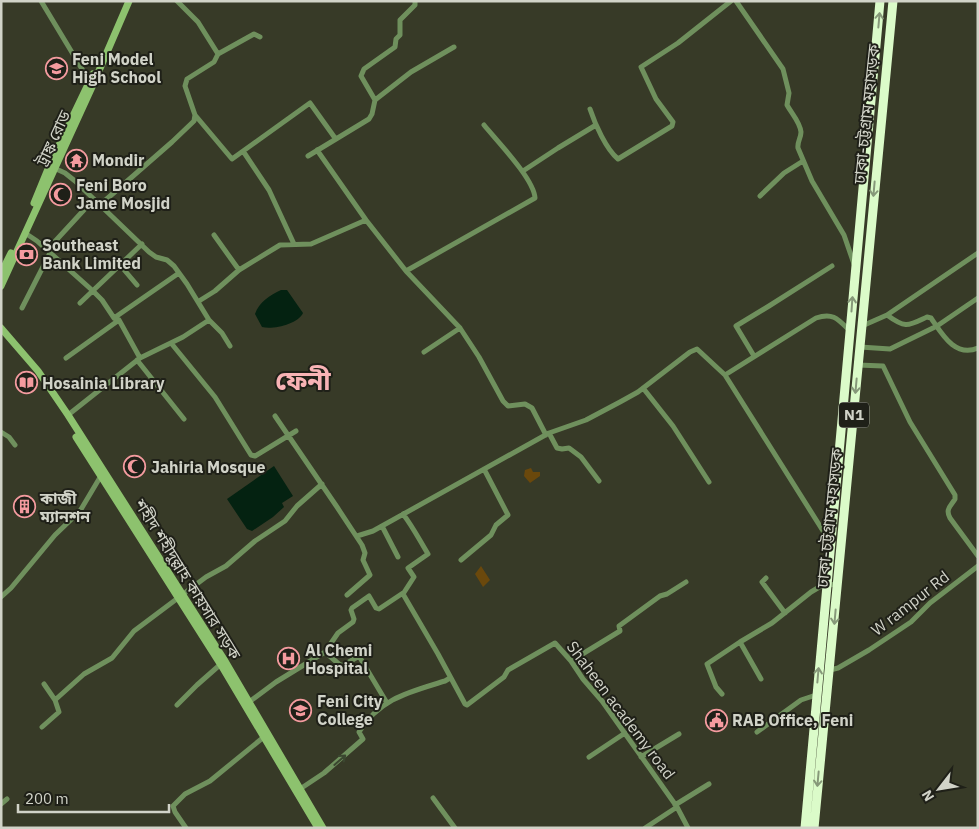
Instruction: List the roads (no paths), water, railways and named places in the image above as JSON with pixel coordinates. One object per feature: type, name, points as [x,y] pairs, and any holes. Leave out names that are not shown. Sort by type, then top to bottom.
[{"type":"highway","name":"ঢাকা-চট্টগ্রাম মহাসড়ক","points":[[805,828],[880,1]]},
{"type":"highway","name":"ঢাকা-চট্টগ্রাম মহাসড়ক","points":[[814,828],[893,1]]},
{"type":"main road","name":"ট্রাঙ্ক রোড","points":[[1,273],[50,164],[91,84],[125,1]]},
{"type":"main road","name":"ট্রাঙ্ক রোড","points":[[1,286],[129,1]]},
{"type":"main road","name":"শহীদ শহীদুল্লাহ কায়সার সড়ক","points":[[1,328],[38,371],[68,415],[102,474]]},
{"type":"main road","name":"শহীদ শহীদুল্লাহ কায়সার সড়ক","points":[[1,334],[35,374],[65,417],[248,702],[265,736],[324,828]]},
{"type":"main road","name":"শহীদ শহীদুল্লাহ কায়সার সড়ক","points":[[223,663],[318,828]]},
{"type":"street","points":[[40,1],[91,84]]},
{"type":"street","points":[[177,1],[198,22],[218,54]]},
{"type":"street","points":[[375,100],[361,76],[364,69],[395,47],[396,39],[400,35],[400,20],[413,8],[415,1]]},
{"type":"street","points":[[590,109],[596,126],[618,158],[672,126],[673,122],[656,99],[641,68],[678,43],[732,1]]},
{"type":"street","points":[[736,1],[783,69],[789,94],[787,105],[798,121],[801,130],[797,145],[812,181],[844,235],[855,267]]},
{"type":"street","points":[[260,37],[254,34],[218,54],[214,62],[187,79],[185,86],[196,115],[232,159],[310,103],[335,138]]},
{"type":"street","points":[[308,156],[335,138],[370,119],[375,100],[412,72],[454,47]]},
{"type":"street","points":[[100,204],[172,142],[194,121],[196,115]]},
{"type":"street","points":[[406,271],[533,200],[534,190],[523,171],[484,125]]},
{"type":"street","points":[[523,171],[596,126]]},
{"type":"street","points":[[317,150],[366,220],[406,271],[460,328],[479,357],[502,401],[508,406],[526,404],[532,408],[558,448],[567,447],[572,449],[581,457],[599,482]]},
{"type":"street","points":[[244,151],[268,190],[294,244]]},
{"type":"street","points":[[760,196],[784,173],[803,160]]},
{"type":"street","points":[[54,168],[65,173],[94,198],[156,257],[167,260],[179,273],[209,320],[222,333],[230,346]]},
{"type":"street","points":[[22,308],[50,253],[48,249],[94,198]]},
{"type":"street","points":[[199,302],[239,270],[280,246],[294,244],[305,246],[366,220]]},
{"type":"street","points":[[25,233],[102,300],[117,319],[138,359],[184,419]]},
{"type":"street","points":[[214,235],[239,270]]},
{"type":"street","points":[[80,303],[142,244]]},
{"type":"street","points":[[861,326],[887,315],[978,253]]},
{"type":"street","points":[[120,265],[137,285]]},
{"type":"street","points":[[754,356],[736,326],[832,266]]},
{"type":"street","points":[[66,358],[179,273]]},
{"type":"street","points":[[860,347],[890,349],[937,326],[978,298]]},
{"type":"street","points":[[725,375],[803,325],[824,315],[831,315],[838,319],[850,331]]},
{"type":"street","points":[[887,315],[902,325],[907,326],[927,317],[931,318],[948,341],[957,349],[964,351],[978,348]]},
{"type":"street","points":[[68,415],[138,359],[171,343],[209,320]]},
{"type":"street","points":[[424,352],[460,328]]},
{"type":"street","points":[[171,343],[215,397],[251,455],[255,456],[296,431]]},
{"type":"street","points":[[357,536],[382,526],[548,434],[586,420],[643,388],[690,352],[697,349],[725,375],[830,542]]},
{"type":"street","points":[[858,365],[882,366],[884,368],[910,422],[955,495],[956,499],[947,513],[978,556]]},
{"type":"street","points":[[643,388],[673,426],[709,482]]},
{"type":"street","points":[[275,416],[366,552],[362,560],[370,575],[347,594]]},
{"type":"street","points":[[1,432],[9,437],[15,445]]},
{"type":"street","points":[[461,560],[491,535],[496,526],[508,515],[484,469]]},
{"type":"street","points":[[1,596],[11,588],[55,535],[80,511],[102,474]]},
{"type":"street","points":[[55,700],[84,674],[112,658],[134,631],[206,577],[226,566],[255,541],[285,521],[297,506],[322,484]]},
{"type":"street","points":[[248,702],[276,682],[326,652],[338,633],[353,622],[352,608],[369,596],[378,609],[403,593],[413,579],[408,568],[428,554],[403,514]]},
{"type":"street","points":[[382,526],[398,557]]},
{"type":"street","name":"W rampur Rd","points":[[830,670],[838,668],[869,650],[911,622],[930,603],[978,566]]},
{"type":"street","points":[[766,578],[762,582],[784,613]]},
{"type":"street","points":[[571,661],[620,631],[619,626],[660,596],[667,594],[686,582]]},
{"type":"street","points":[[722,694],[716,687],[707,664],[772,623],[811,592],[827,584],[837,584]]},
{"type":"street","name":"Shaheen academy road","points":[[403,593],[466,705],[504,677],[508,670],[553,644],[557,644],[625,733],[676,806],[688,828]]},
{"type":"street","points":[[740,642],[760,679]]},
{"type":"street","points":[[326,652],[340,665],[344,665],[359,656],[387,703]]},
{"type":"street","points":[[177,705],[223,663]]},
{"type":"street","points":[[300,788],[324,773],[363,739],[359,732],[363,726],[387,703],[408,692],[450,678]]},
{"type":"street","points":[[42,727],[59,712],[55,700],[44,684]]},
{"type":"street","points":[[757,732],[801,700],[816,695]]},
{"type":"street","points":[[589,757],[625,733]]},
{"type":"street","points":[[641,757],[679,734]]},
{"type":"street","points":[[186,828],[173,806],[185,794],[210,781],[265,736]]},
{"type":"street","points":[[645,828],[709,784]]},
{"type":"street","points":[[434,798],[455,828]]},
{"type":"street","points":[[1,804],[7,799]]},
{"type":"place","name":"Feni Model High School","points":[[56,68]]},
{"type":"place","name":"Mondir","points":[[76,160]]},
{"type":"place","name":"Feni Boro Jame Mosjid","points":[[60,194]]},
{"type":"place","name":"Southeast Bank Limited","points":[[26,254]]},
{"type":"place","name":"Hosainia Library","points":[[26,383]]},
{"type":"place","name":"Jahiria Mosque","points":[[135,467]]},
{"type":"place","name":"কাজী ম্যানশন","points":[[24,507]]},
{"type":"place","name":"Al Chemi Hospital","points":[[289,659]]},
{"type":"place","name":"Feni City College","points":[[301,710]]},
{"type":"place","name":"RAB Office, Feni","points":[[716,720]]},
{"type":"district","name":"ফেনী","points":[[303,381]]}]
